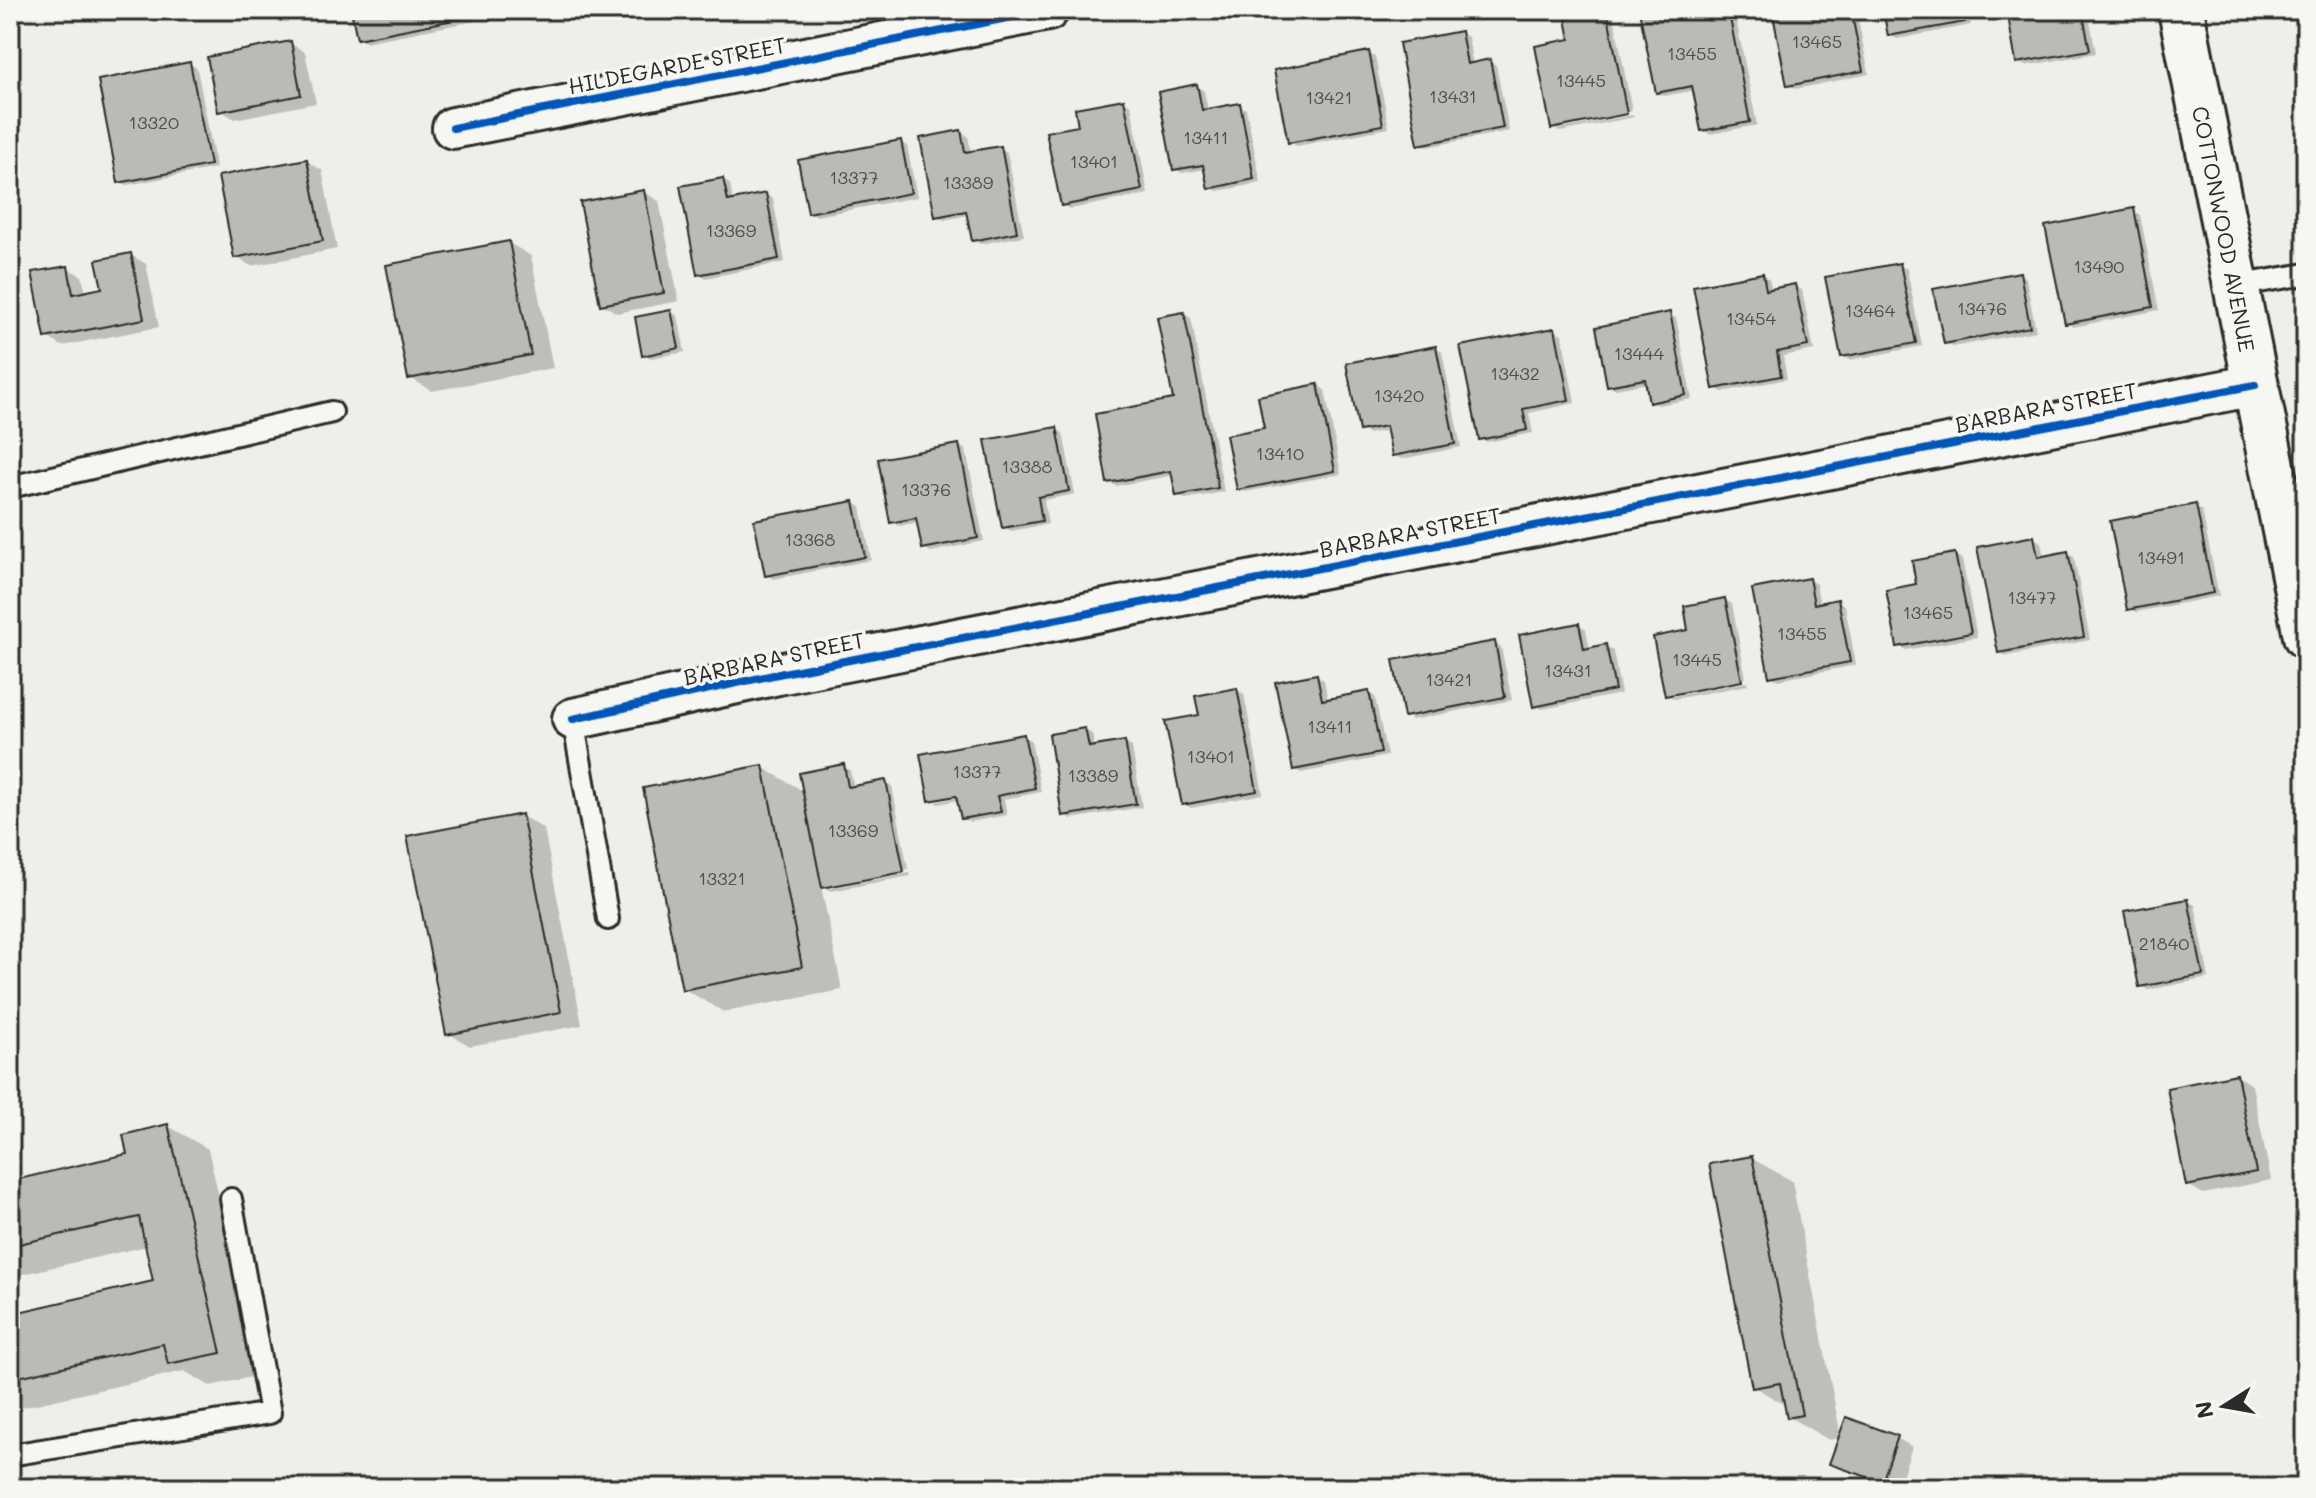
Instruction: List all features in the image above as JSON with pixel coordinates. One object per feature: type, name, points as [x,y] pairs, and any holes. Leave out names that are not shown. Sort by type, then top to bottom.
[{"type":"street","name":"HILDEGARDE STREET","points":[[453,128],[1048,10]]},
{"type":"street","name":"COTTONWOOD AVENUE","points":[[2181,10],[2255,385],[2300,572],[2306,636]]},
{"type":"street","name":"BARBARA STREET","points":[[573,719],[778,674],[2255,385]]},
{"type":"lane","points":[[2235,286],[2306,274]]},
{"type":"lane","points":[[10,487],[332,412]]},
{"type":"lane","points":[[573,719],[608,919]]},
{"type":"lane","points":[[10,1455],[270,1413],[231,1199]]},
{"type":"building","points":[[351,10],[467,10],[469,17],[357,39]]},
{"type":"building","points":[[1607,10],[1627,114],[1551,129],[1535,46],[1570,39],[1565,14]]},
{"type":"building","points":[[1639,10],[1695,10],[1697,19],[1729,13],[1750,122],[1701,131],[1692,86],[1656,93]]},
{"type":"building","points":[[1772,10],[1851,10],[1863,71],[1787,86]]},
{"type":"building","points":[[1883,10],[1963,10],[1965,22],[1888,36]]},
{"type":"building","points":[[2007,10],[2082,10],[2090,50],[2016,63]]},
{"type":"building","points":[[1461,31],[1467,64],[1490,59],[1503,128],[1418,145],[1399,43]]},
{"type":"building","points":[[291,41],[301,95],[218,112],[207,57]]},
{"type":"building","points":[[1369,51],[1383,125],[1288,143],[1274,70]]},
{"type":"building","points":[[190,62],[210,165],[118,183],[98,80]]},
{"type":"building","points":[[1197,84],[1202,110],[1240,103],[1254,179],[1208,189],[1203,165],[1173,170],[1158,92]]},
{"type":"building","points":[[1124,99],[1142,190],[1061,206],[1046,132],[1078,126],[1075,108]]},
{"type":"building","points":[[961,130],[965,152],[1001,146],[1017,232],[972,241],[966,211],[935,217],[920,138]]},
{"type":"building","points":[[901,140],[911,193],[808,213],[798,160]]},
{"type":"building","points":[[307,159],[323,241],[234,258],[218,176]]},
{"type":"building","points":[[723,178],[728,201],[766,193],[779,259],[697,275],[680,186]]},
{"type":"building","points":[[644,190],[664,293],[600,305],[580,202]]},
{"type":"building","points":[[2134,208],[2153,307],[2065,324],[2045,226]]},
{"type":"building","points":[[509,241],[531,355],[408,379],[386,265]]},
{"type":"building","points":[[131,253],[144,319],[45,338],[32,272],[68,266],[73,294],[102,288],[96,260]]},
{"type":"building","points":[[1900,263],[1916,343],[1841,357],[1825,277]]},
{"type":"building","points":[[2020,272],[2030,327],[1944,344],[1933,289]]},
{"type":"building","points":[[1763,273],[1766,290],[1795,284],[1808,346],[1777,352],[1781,376],[1713,389],[1693,286]]},
{"type":"building","points":[[671,310],[679,348],[642,356],[635,317]]},
{"type":"building","points":[[1184,312],[1218,488],[1176,496],[1171,471],[1107,483],[1095,414],[1173,399],[1157,317]]},
{"type":"building","points":[[1670,312],[1686,395],[1649,403],[1645,379],[1607,386],[1596,327]]},
{"type":"building","points":[[1555,328],[1569,400],[1523,409],[1527,430],[1479,440],[1460,346]]},
{"type":"building","points":[[1436,346],[1455,444],[1392,456],[1386,426],[1359,431],[1346,363]]},
{"type":"building","points":[[1318,384],[1335,471],[1237,490],[1226,435],[1264,428],[1258,396]]},
{"type":"building","points":[[1057,427],[1069,491],[1038,497],[1042,521],[1002,528],[985,440]]},
{"type":"building","points":[[959,444],[978,538],[922,549],[916,518],[890,523],[878,459]]},
{"type":"building","points":[[854,501],[865,557],[765,576],[754,520]]},
{"type":"building","points":[[2196,504],[2213,593],[2127,610],[2110,521]]},
{"type":"building","points":[[2034,536],[2038,557],[2068,551],[2084,637],[1998,653],[1977,547]]},
{"type":"building","points":[[1955,553],[1971,633],[1897,647],[1886,590],[1916,584],[1912,561]]},
{"type":"building","points":[[1809,578],[1814,604],[1838,599],[1850,662],[1769,677],[1752,589]]},
{"type":"building","points":[[1725,598],[1742,681],[1665,696],[1653,637],[1688,630],[1684,606]]},
{"type":"building","points":[[1579,623],[1584,649],[1606,644],[1615,690],[1533,707],[1519,635]]},
{"type":"building","points":[[1495,641],[1505,697],[1404,717],[1393,660]]},
{"type":"building","points":[[1317,674],[1322,700],[1369,691],[1381,753],[1293,770],[1275,682]]},
{"type":"building","points":[[1237,688],[1257,791],[1182,805],[1165,721],[1199,715],[1195,696]]},
{"type":"building","points":[[1085,728],[1089,747],[1125,741],[1136,804],[1062,816],[1049,734]]},
{"type":"building","points":[[1024,734],[1035,788],[997,796],[1001,812],[961,819],[956,796],[929,801],[920,754]]},
{"type":"building","points":[[844,764],[848,787],[886,780],[904,872],[822,888],[799,773]]},
{"type":"building","points":[[763,765],[802,967],[682,990],[643,788]]},
{"type":"building","points":[[522,814],[561,1012],[446,1035],[407,836]]},
{"type":"building","points":[[2188,899],[2203,975],[2139,987],[2124,911]]},
{"type":"building","points":[[2237,1074],[2256,1172],[2186,1186],[2167,1088]]},
{"type":"building","points":[[168,1124],[221,1353],[168,1364],[163,1344],[10,1379],[10,1314],[153,1281],[139,1217],[10,1246],[10,1181],[127,1154],[123,1135]]},
{"type":"building","points":[[1752,1156],[1802,1415],[1787,1418],[1780,1383],[1752,1388],[1709,1164]]},
{"type":"building","points":[[1846,1417],[1898,1436],[1882,1482],[1829,1464]]},
{"type":"cycle path","points":[[453,128],[1048,10]]},
{"type":"cycle path","points":[[573,719],[778,674],[2255,385]]}]
